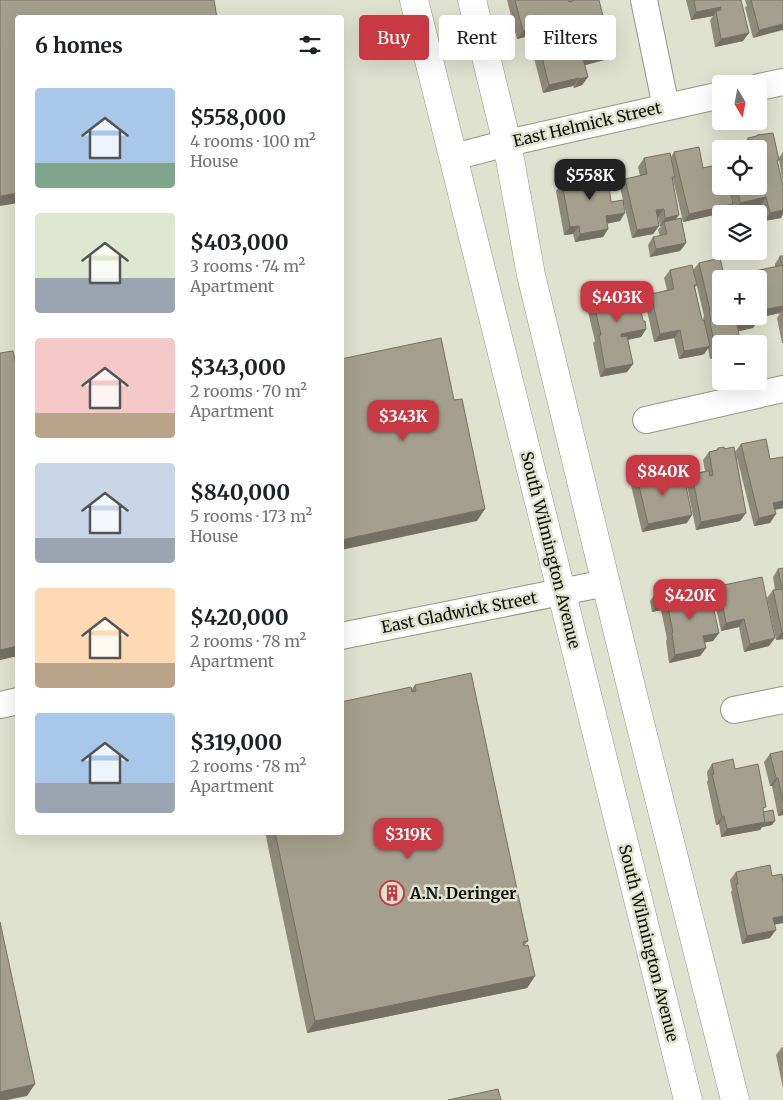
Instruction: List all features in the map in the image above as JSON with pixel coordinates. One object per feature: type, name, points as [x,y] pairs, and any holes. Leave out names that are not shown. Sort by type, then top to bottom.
[{"type":"main road","name":"South Wilmington Avenue","points":[[414,0],[688,1100]]},
{"type":"main road","points":[[472,0],[507,142],[531,275],[735,1100]]},
{"type":"street","points":[[644,0],[666,107]]},
{"type":"street","points":[[768,85],[783,82]]},
{"type":"street","name":"East Helmick Street","points":[[454,157],[507,142],[712,97]]},
{"type":"street","points":[[646,420],[783,389]]},
{"type":"street","name":"East Gladwick Street","points":[[344,635],[606,583]]},
{"type":"street","points":[[734,710],[783,700]]},
{"type":"street","points":[[0,705],[15,702]]},
{"type":"building","points":[[0,0],[214,0],[216,15],[15,15],[15,194],[0,196]]},
{"type":"building","points":[[515,0],[569,0],[569,2],[573,0],[599,0],[603,15],[525,15],[525,30],[523,31]]},
{"type":"building","points":[[694,0],[741,0],[749,33],[721,39],[716,11],[721,10],[721,7],[696,12]]},
{"type":"building","points":[[751,0],[783,0],[783,24],[759,30]]},
{"type":"building","points":[[543,60],[583,60],[588,77],[549,85]]},
{"type":"building","points":[[773,133],[783,186],[783,210],[770,213],[766,197],[740,203],[739,195],[767,195],[767,140],[748,140],[748,138]]},
{"type":"building","points":[[699,147],[703,168],[712,166],[712,195],[731,195],[733,204],[712,205],[712,209],[689,214],[674,152]]},
{"type":"building","points":[[670,153],[675,177],[672,177],[679,215],[665,218],[664,209],[656,210],[659,226],[637,230],[625,179],[647,174],[644,158]]},
{"type":"building","points":[[607,168],[611,202],[623,200],[625,213],[606,216],[608,229],[580,234],[579,226],[570,227],[562,183],[573,181],[572,174]]},
{"type":"building","points":[[681,218],[686,243],[656,249],[653,237],[667,234],[664,222]]},
{"type":"building","points":[[780,256],[783,256],[783,262],[781,263]]},
{"type":"building","points":[[720,260],[723,270],[712,270],[712,325],[737,325],[739,335],[713,335],[710,310],[699,263]]},
{"type":"building","points":[[692,265],[697,285],[694,285],[710,346],[684,351],[680,330],[660,334],[651,294],[674,289],[670,270]]},
{"type":"building","points":[[783,265],[783,306],[767,309],[767,270],[760,270]]},
{"type":"building","points":[[613,283],[615,294],[637,290],[646,329],[621,334],[621,337],[627,336],[633,364],[605,369],[599,335],[601,335],[590,287]]},
{"type":"building","points":[[441,338],[454,400],[462,399],[485,509],[344,539],[344,358]]},
{"type":"building","points":[[13,351],[15,360],[15,647],[0,650],[0,353]]},
{"type":"building","points":[[766,439],[770,459],[783,457],[783,501],[773,503],[776,514],[759,518],[741,444]]},
{"type":"building","points":[[724,447],[724,449],[734,447],[746,513],[701,522],[692,474],[709,471],[710,476],[713,475],[709,452]]},
{"type":"building","points":[[661,468],[664,484],[686,479],[692,515],[648,524],[636,473]]},
{"type":"building","points":[[783,568],[782,632],[773,590],[782,589],[778,569]]},
{"type":"building","points":[[762,577],[775,638],[750,644],[744,619],[726,623],[719,586]]},
{"type":"building","points":[[667,590],[670,601],[710,592],[719,633],[703,636],[706,648],[675,655],[667,602],[658,604],[656,593]]},
{"type":"building","name":"A.N. Deringer","points":[[471,673],[528,941],[523,942],[524,946],[528,945],[535,976],[315,1021],[276,835],[344,835],[344,701],[411,687],[412,692],[416,691],[415,685]]},
{"type":"building","points":[[783,751],[783,802],[770,754]]},
{"type":"building","points":[[733,759],[735,769],[758,764],[766,807],[763,808],[765,822],[727,829],[724,816],[722,817],[712,774],[714,774],[712,764]]},
{"type":"building","points":[[773,810],[775,821],[764,823],[763,812]]},
{"type":"building","points":[[770,865],[772,876],[782,874],[783,916],[773,918],[776,930],[747,936],[736,884],[738,884],[736,872]]},
{"type":"building","points":[[0,922],[35,1084],[0,1092]]},
{"type":"building","points":[[498,1089],[501,1100],[448,1100]]},
{"type":"place","name":"A.N. Deringer","points":[[392,893]]}]
